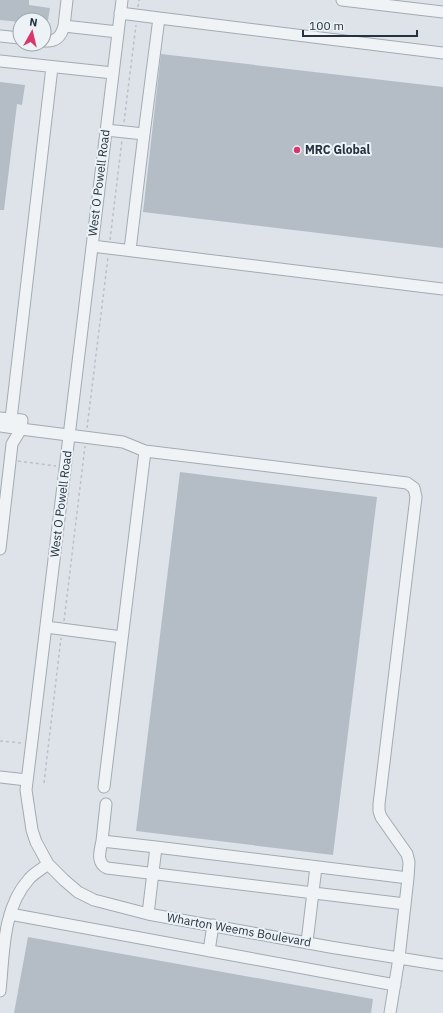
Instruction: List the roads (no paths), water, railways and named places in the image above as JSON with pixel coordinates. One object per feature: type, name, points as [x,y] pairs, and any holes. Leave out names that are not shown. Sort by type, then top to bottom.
[{"type":"street","points":[[52,40],[60,37],[64,26],[67,0]]},
{"type":"street","name":"West O Powell Road","points":[[48,864],[36,842],[32,830],[26,790],[122,0]]},
{"type":"street","points":[[342,0],[443,12]]},
{"type":"street","points":[[120,13],[443,53]]},
{"type":"street","points":[[130,250],[159,18]]},
{"type":"street","points":[[64,26],[118,32]]},
{"type":"street","points":[[0,36],[12,37]]},
{"type":"street","points":[[0,61],[113,74]]},
{"type":"street","points":[[11,419],[52,67]]},
{"type":"street","points":[[106,130],[144,134]]},
{"type":"street","points":[[92,246],[443,289]]},
{"type":"street","points":[[0,418],[22,420],[21,429],[12,444],[0,549]]},
{"type":"street","points":[[0,426],[123,442],[144,451],[407,483],[414,488],[416,497],[379,804],[381,817],[407,854],[409,862],[399,958],[390,1013]]},
{"type":"street","points":[[104,787],[144,451]]},
{"type":"street","points":[[46,627],[122,637]]},
{"type":"street","points":[[0,777],[27,780]]},
{"type":"street","points":[[106,804],[99,857],[101,864],[107,868],[405,904]]},
{"type":"street","points":[[102,841],[408,878]]},
{"type":"street","points":[[148,914],[156,848]]},
{"type":"street","points":[[0,991],[8,922],[14,901],[29,879],[48,864]]},
{"type":"street","name":"Wharton Weems Boulevard","points":[[48,864],[78,892],[94,900],[148,914],[443,965]]},
{"type":"street","points":[[307,942],[316,867]]},
{"type":"street","points":[[10,914],[395,986]]},
{"type":"street","points":[[209,951],[213,925]]},
{"type":"place","name":"MRC Global","points":[[297,150]]}]
